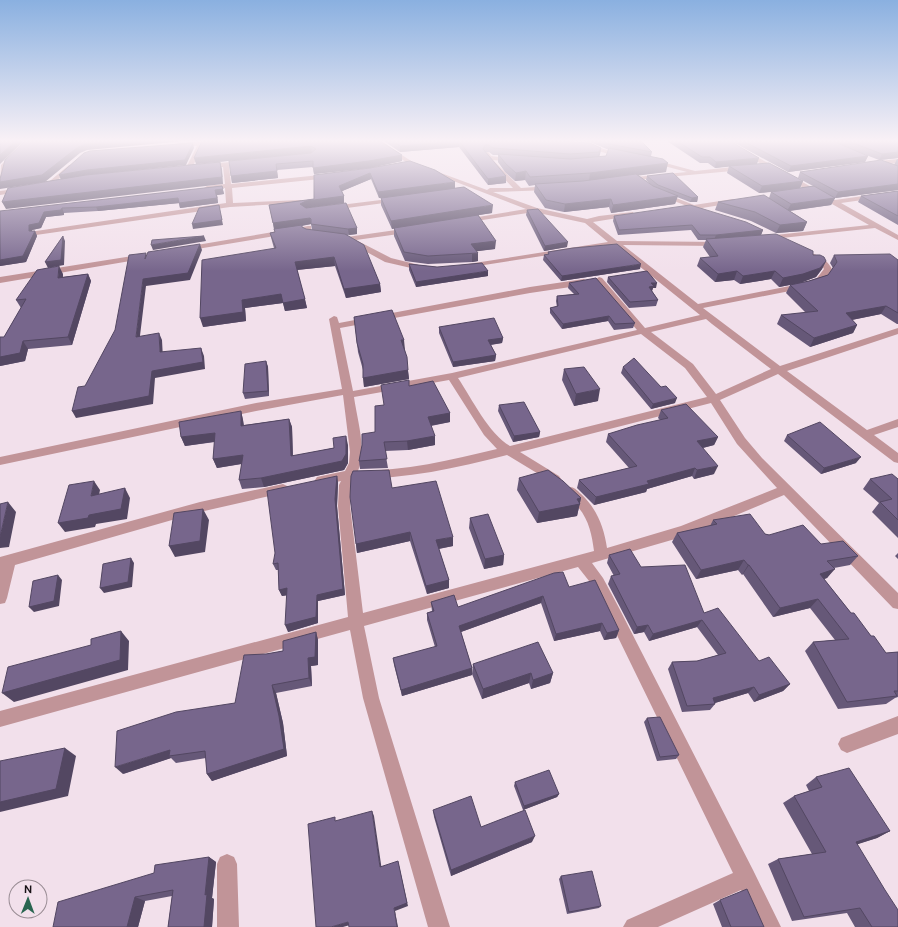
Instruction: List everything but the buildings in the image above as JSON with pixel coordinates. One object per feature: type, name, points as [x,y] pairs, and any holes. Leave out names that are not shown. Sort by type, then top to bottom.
[{"type":"street","points":[[40,187],[55,184]]},
{"type":"street","points":[[198,189],[245,184]]},
{"type":"street","points":[[467,184],[534,210],[587,221],[638,213]]},
{"type":"street","points":[[513,184],[519,190]]},
{"type":"street","points":[[644,184],[651,190],[713,214]]},
{"type":"street","points":[[802,184],[897,237]]},
{"type":"street","points":[[229,186],[230,205]]},
{"type":"street","points":[[464,191],[480,189],[519,190],[558,187]]},
{"type":"street","points":[[0,193],[32,188]]},
{"type":"street","points":[[798,192],[813,190]]},
{"type":"street","points":[[836,202],[898,193]]},
{"type":"street","points":[[322,209],[401,199]]},
{"type":"street","points":[[36,233],[230,205],[300,201]]},
{"type":"street","points":[[676,209],[737,201]]},
{"type":"street","points":[[457,222],[534,210]]},
{"type":"street","points":[[587,221],[778,370],[898,459]]},
{"type":"street","points":[[761,235],[776,237],[876,226]]},
{"type":"street","points":[[336,237],[349,239],[419,228]]},
{"type":"street","points":[[179,250],[310,232]]},
{"type":"street","points":[[776,237],[789,244]]},
{"type":"street","points":[[349,239],[388,260],[423,269],[430,269]]},
{"type":"street","points":[[460,267],[614,243],[714,244],[729,242]]},
{"type":"street","points":[[696,307],[802,286],[820,280],[828,269],[824,262],[803,251]]},
{"type":"street","points":[[0,280],[156,254]]},
{"type":"street","points":[[637,274],[652,271]]},
{"type":"street","points":[[439,927],[371,698],[356,622],[344,506],[344,485],[356,463],[356,452],[348,393],[335,322],[530,290],[602,280],[643,331],[688,366],[714,399],[741,441],[785,490],[898,603]]},
{"type":"street","points":[[0,461],[256,407],[452,376],[708,316]]},
{"type":"street","points":[[0,598],[4,562],[200,507],[302,484],[350,475],[376,475],[426,469],[509,452],[714,399],[778,370],[898,331]]},
{"type":"street","points":[[452,376],[488,432],[499,445],[556,480],[576,497],[591,514],[597,528],[601,555]]},
{"type":"street","points":[[866,434],[898,423]]},
{"type":"street","points":[[0,719],[684,531],[785,490]]},
{"type":"street","points":[[581,560],[598,582],[613,611],[770,927]]},
{"type":"street","points":[[847,744],[898,725]]},
{"type":"street","points":[[227,864],[228,927]]},
{"type":"street","points":[[634,927],[746,878]]}]
